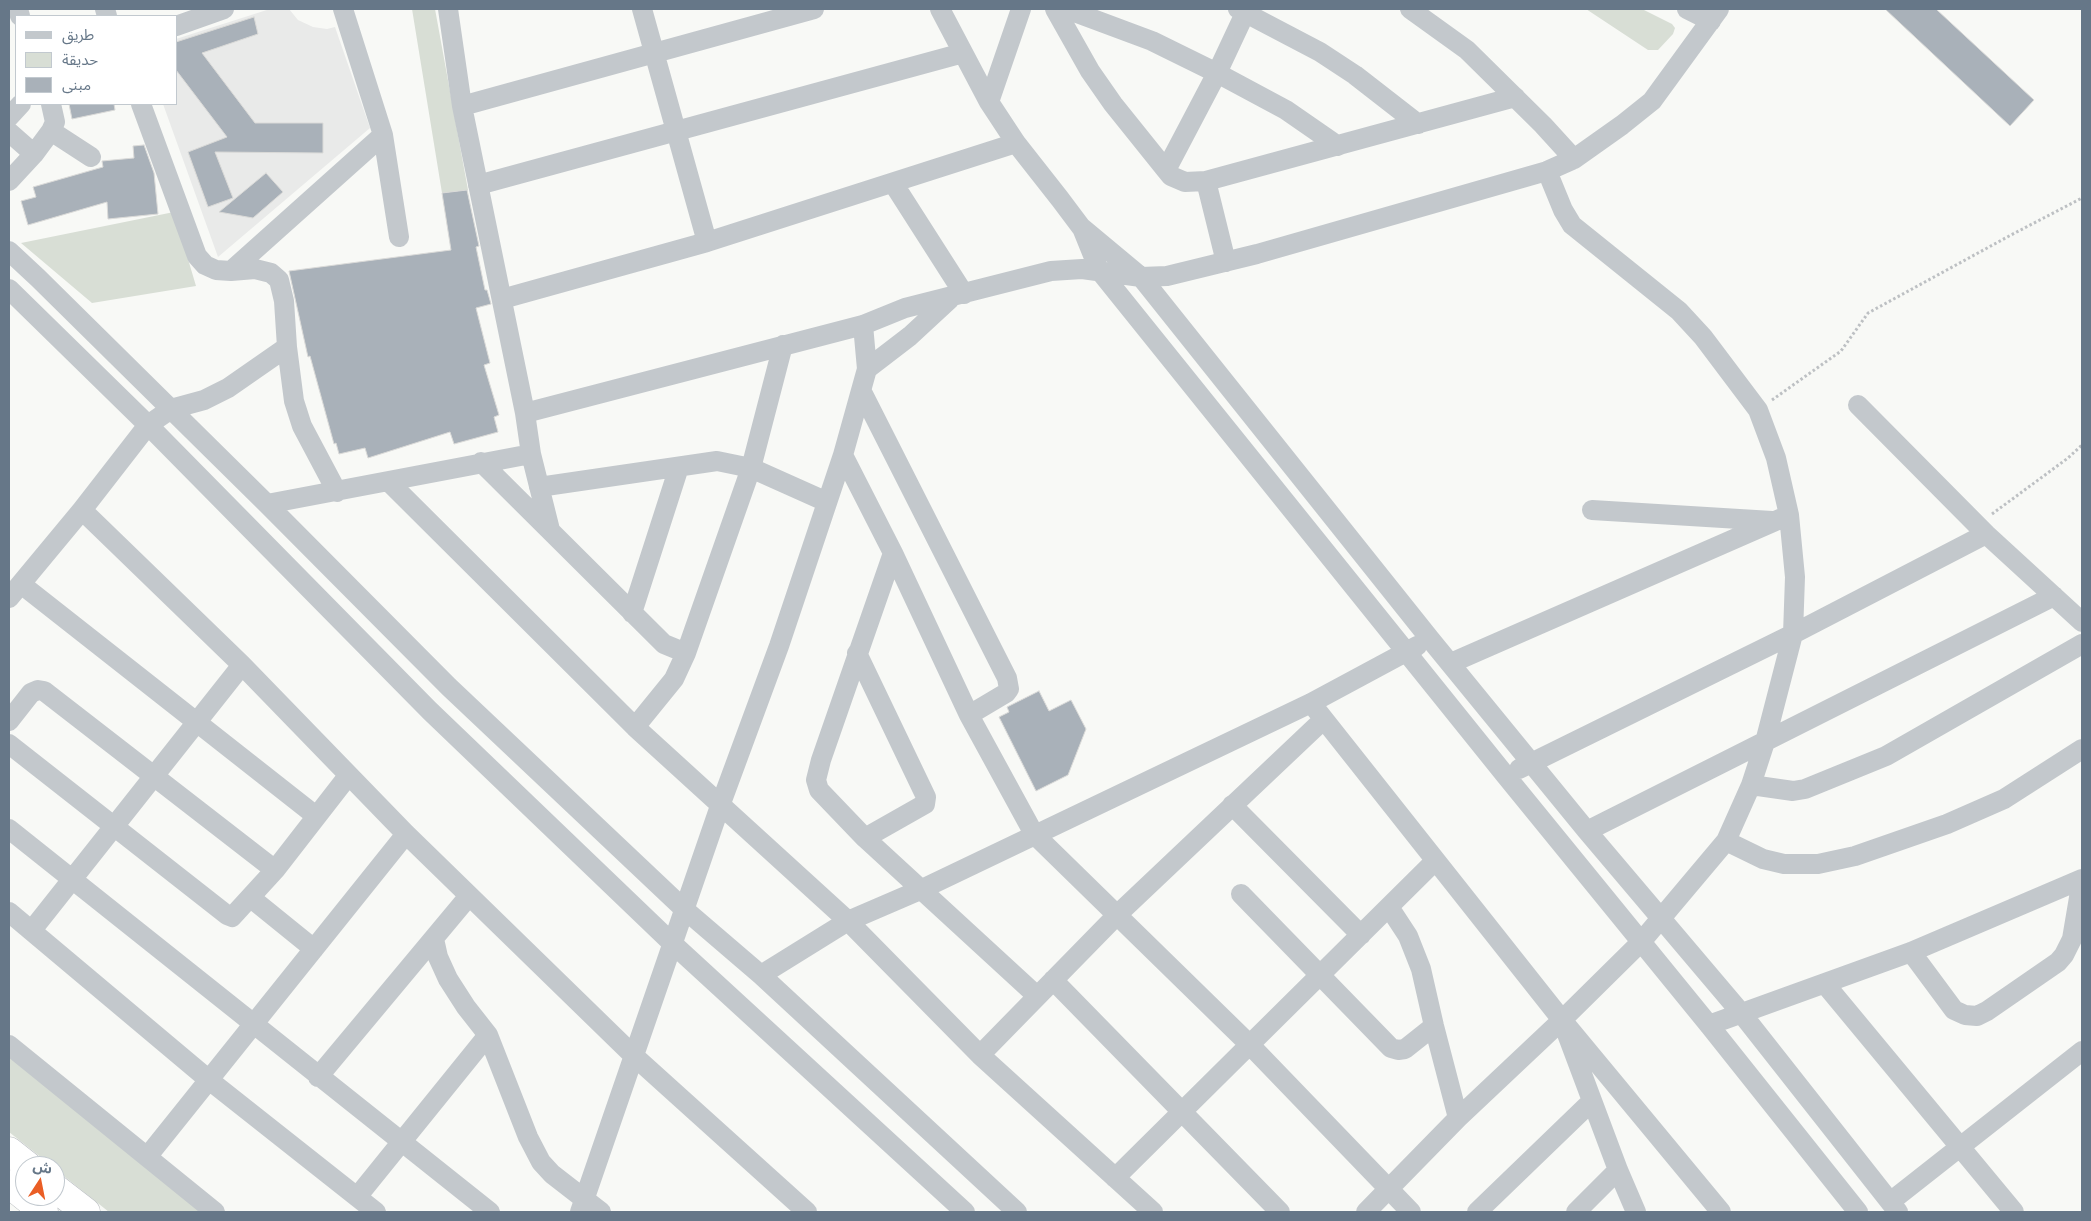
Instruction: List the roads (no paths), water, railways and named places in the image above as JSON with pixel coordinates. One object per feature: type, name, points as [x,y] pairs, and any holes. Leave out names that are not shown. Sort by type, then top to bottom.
[{"type":"highway","points":[[9,1184],[44,1212]]},
{"type":"highway","points":[[65,1196],[86,1212]]},
{"type":"street","points":[[178,25],[224,9]]},
{"type":"street","points":[[343,9],[383,135],[399,237]]},
{"type":"street","points":[[448,9],[462,106],[525,413],[531,454],[550,530]]},
{"type":"street","points":[[642,9],[707,242]]},
{"type":"street","points":[[462,106],[814,9]]},
{"type":"street","points":[[940,9],[989,102],[1016,143],[1082,227],[1141,277],[1430,640],[1451,663],[1530,763],[1742,1014],[1894,1207],[1960,1146],[2082,1051]]},
{"type":"street","points":[[989,102],[1021,9]]},
{"type":"street","points":[[1055,9],[1090,71],[1113,104],[1171,176],[1185,182],[1206,181],[1515,97]]},
{"type":"street","points":[[1066,9],[1152,41],[1217,73],[1286,110],[1338,146]]},
{"type":"street","points":[[1410,9],[1467,50],[1574,159]]},
{"type":"street","points":[[525,413],[863,325],[905,308],[1051,271],[1099,270],[1141,277],[1167,276],[1226,262],[1547,171],[1574,159],[1652,101],[1715,15],[1688,9]]},
{"type":"street","points":[[1166,170],[1217,73],[1243,10],[1320,52],[1355,75],[1418,124]]},
{"type":"street","points":[[478,184],[963,54]]},
{"type":"street","points":[[9,117],[19,105]]},
{"type":"street","points":[[9,181],[34,154],[51,131],[55,122],[51,105]]},
{"type":"street","points":[[140,105],[197,256],[205,265],[216,270],[255,269],[271,273],[279,280],[284,301],[287,347],[294,400],[302,426],[337,492]]},
{"type":"street","points":[[51,131],[91,157]]},
{"type":"street","points":[[9,132],[34,154]]},
{"type":"street","points":[[231,271],[383,135]]},
{"type":"street","points":[[502,299],[707,242],[1016,143]]},
{"type":"street","points":[[1366,1212],[1458,1118],[1641,942],[1726,841],[1751,785],[1765,742],[1793,634],[1795,577],[1783,518],[1776,458],[1758,410],[1703,337],[1679,311],[1572,225],[1563,210],[1547,171]]},
{"type":"street","points":[[1206,181],[1226,262]]},
{"type":"street","points":[[893,183],[957,296]]},
{"type":"street","points":[[1082,227],[1099,270],[1858,1212]]},
{"type":"street","points":[[9,251],[267,504],[449,688],[684,909],[761,975],[1017,1212]]},
{"type":"street","points":[[9,289],[148,425],[430,711],[673,944],[965,1212]]},
{"type":"street","points":[[867,369],[957,296]]},
{"type":"street","points":[[582,1206],[720,806],[779,646],[843,455],[867,369],[863,325]]},
{"type":"street","points":[[635,727],[674,679],[686,653],[751,468],[783,345]]},
{"type":"street","points":[[287,347],[228,388],[204,400],[171,409],[148,425],[82,510],[15,591],[196,723],[316,816]]},
{"type":"street","points":[[862,392],[1007,678],[1009,689],[1006,693],[969,714]]},
{"type":"street","points":[[1858,405],[1981,530],[2082,622]]},
{"type":"street","points":[[267,504],[531,454]]},
{"type":"street","points":[[843,455],[893,553],[969,714],[1034,834],[1250,1045],[1411,1212]]},
{"type":"street","points":[[539,487],[679,467],[704,461],[716,461],[751,468],[827,502]]},
{"type":"street","points":[[481,462],[664,644],[686,653]]},
{"type":"street","points":[[632,613],[679,467]]},
{"type":"street","points":[[388,481],[635,727],[848,921],[980,1055],[1153,1212]]},
{"type":"street","points":[[82,510],[242,665],[406,834],[634,1056],[807,1212]]},
{"type":"street","points":[[1592,510],[1783,518]]},
{"type":"street","points":[[1451,663],[1783,518]]},
{"type":"street","points":[[1506,776],[1793,634],[1981,530]]},
{"type":"street","points":[[893,553],[821,760],[816,780],[818,790],[920,890],[1038,996]]},
{"type":"street","points":[[1587,831],[2054,596]]},
{"type":"street","points":[[761,975],[848,921],[920,890],[1310,703],[1430,640]]},
{"type":"street","points":[[1751,785],[1793,791],[1805,789],[1886,756],[2082,644]]},
{"type":"street","points":[[857,653],[926,797],[926,804],[865,838]]},
{"type":"street","points":[[32,930],[242,665]]},
{"type":"street","points":[[9,721],[31,693],[38,690],[44,691],[275,870]]},
{"type":"street","points":[[1310,703],[1562,1020],[1721,1212]]},
{"type":"street","points":[[980,1055],[1118,914],[1323,720]]},
{"type":"street","points":[[9,744],[227,915],[235,916],[275,870],[348,776]]},
{"type":"street","points":[[1726,841],[1764,859],[1784,864],[1818,864],[1855,856],[1947,824],[2004,799],[2082,749]]},
{"type":"street","points":[[1232,805],[1361,934]]},
{"type":"street","points":[[9,829],[400,1143],[490,1212]]},
{"type":"street","points":[[147,1157],[406,834]]},
{"type":"street","points":[[1115,1178],[1435,861]]},
{"type":"street","points":[[1709,1025],[1911,952],[2082,879]]},
{"type":"street","points":[[1911,952],[1954,1010],[1964,1015],[1976,1016],[1988,1011],[2058,962],[2064,955],[2072,938],[2082,879]]},
{"type":"street","points":[[1241,894],[1391,1048],[1405,1049],[1434,1026]]},
{"type":"street","points":[[318,1077],[469,896]]},
{"type":"street","points":[[251,898],[314,949]]},
{"type":"street","points":[[1389,907],[1408,936],[1421,969],[1458,1118]]},
{"type":"street","points":[[9,912],[209,1080],[376,1212]]},
{"type":"street","points":[[434,939],[438,957],[448,979],[466,1007],[488,1035],[528,1137],[541,1162],[582,1206],[601,1212]]},
{"type":"street","points":[[1053,980],[1280,1212]]},
{"type":"street","points":[[1825,984],[2014,1212]]},
{"type":"street","points":[[1562,1020],[1591,1102],[1636,1212]]},
{"type":"street","points":[[357,1197],[488,1035]]},
{"type":"street","points":[[9,1045],[215,1212]]},
{"type":"street","points":[[1477,1212],[1591,1102]]},
{"type":"street","points":[[1576,1212],[1618,1170]]}]
